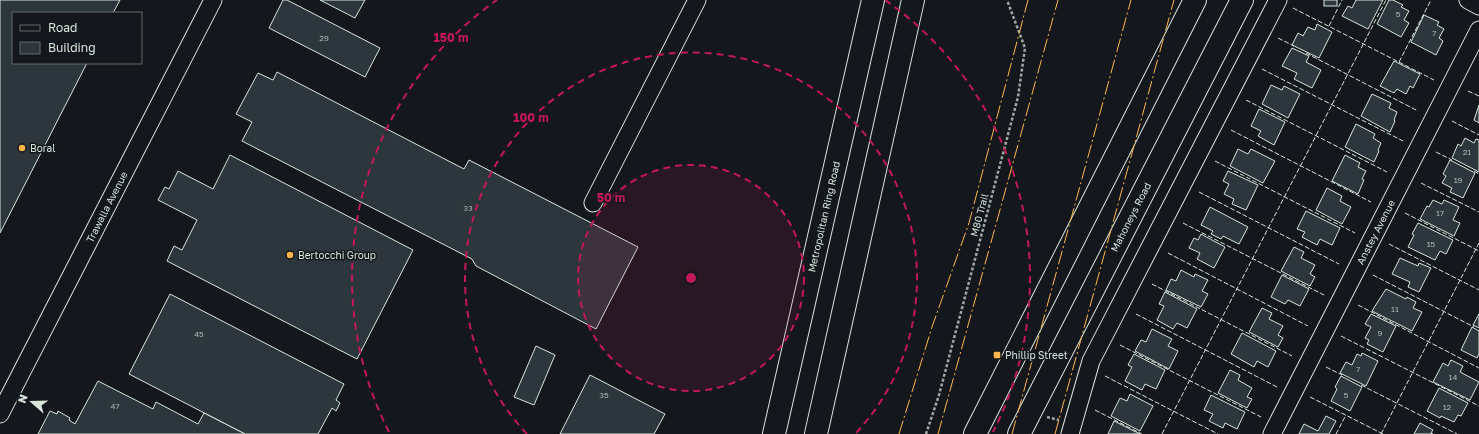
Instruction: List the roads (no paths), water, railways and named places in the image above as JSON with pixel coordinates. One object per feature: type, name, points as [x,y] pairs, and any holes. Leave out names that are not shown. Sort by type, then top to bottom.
[{"type":"main road","points":[[848,110],[865,0]]},
{"type":"main road","name":"Metropolitan Ring Road","points":[[774,434],[873,0]]},
{"type":"main road","points":[[816,434],[913,0]]},
{"type":"main road","points":[[874,169],[922,0]]},
{"type":"main road","points":[[975,434],[1196,0]]},
{"type":"main road","name":"Mahoneys Road","points":[[1019,434],[1242,0]]},
{"type":"street","name":"Trawalla Avenue","points":[[0,414],[213,0]]},
{"type":"street","points":[[593,203],[697,0]]},
{"type":"street","points":[[1070,434],[1091,361],[1278,0]]},
{"type":"street","points":[[1468,0],[1479,6]]},
{"type":"street","name":"Anstey Avenue","points":[[1272,434],[1479,30]]},
{"type":"place","name":"Boral","points":[[22,148]]},
{"type":"place","name":"Bertocchi Group","points":[[290,255]]},
{"type":"place","name":"Phillip Street","points":[[997,355]]}]
